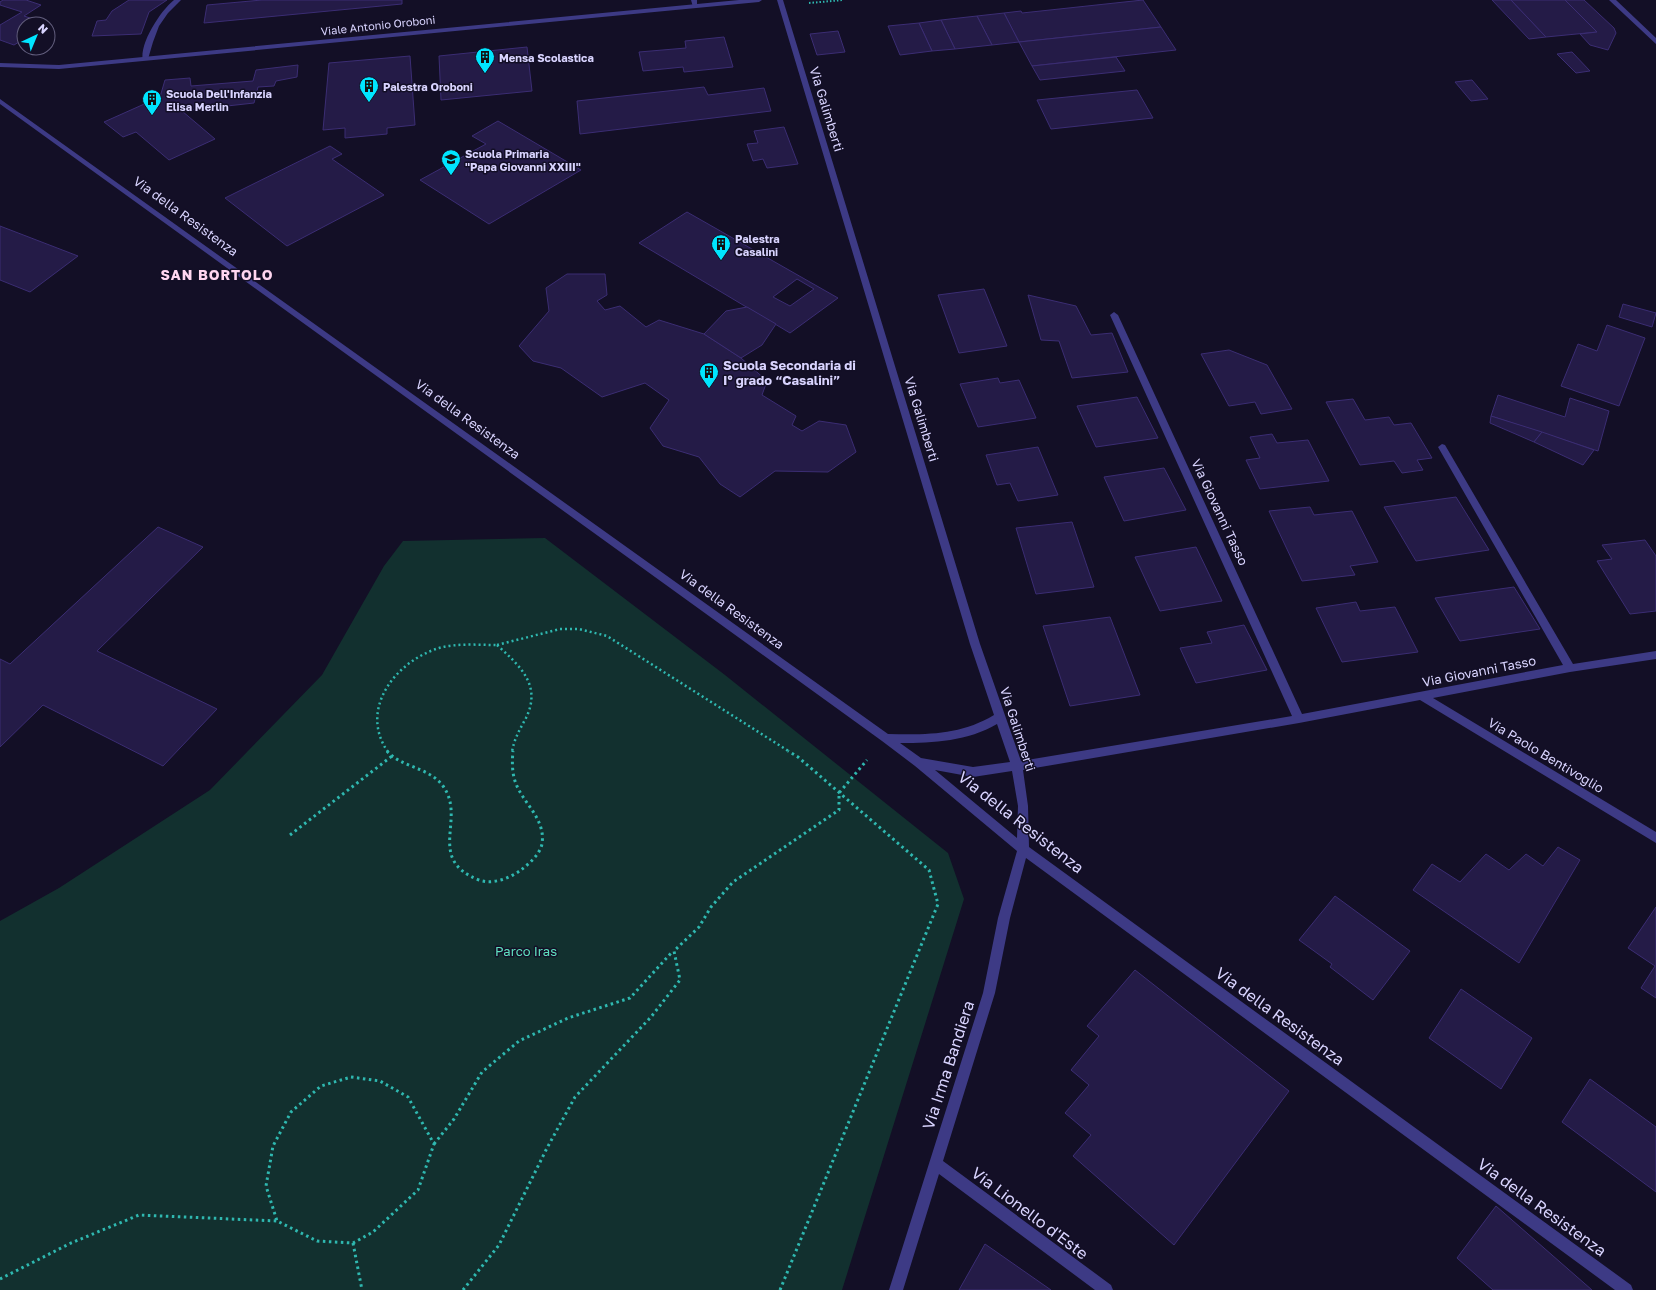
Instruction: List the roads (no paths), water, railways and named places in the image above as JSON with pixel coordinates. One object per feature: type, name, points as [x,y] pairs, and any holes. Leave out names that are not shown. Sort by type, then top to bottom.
[{"type":"street","points":[[145,58],[148,43],[155,27],[173,4],[178,0]]},
{"type":"street","name":"Viale Antonio Oroboni","points":[[0,65],[59,67],[695,3],[759,0]]},
{"type":"street","name":"Via Galimberti","points":[[780,0],[975,644],[1017,766],[1023,806],[1023,849]]},
{"type":"street","points":[[1612,0],[1656,42]]},
{"type":"street","name":"Via della Resistenza","points":[[0,100],[886,738],[919,763],[1023,849],[1626,1290]]},
{"type":"street","name":"Via Giovanni Tasso","points":[[1114,315],[1299,719]]},
{"type":"street","points":[[1442,447],[1570,668]]},
{"type":"street","name":"Via Giovanni Tasso","points":[[1017,766],[1299,719],[1570,668],[1656,655]]},
{"type":"street","name":"Via Paolo Bentivoglio","points":[[1422,696],[1656,838]]},
{"type":"street","points":[[886,738],[923,739],[954,736],[985,727],[1000,717]]},
{"type":"street","name":"Via della Resistenza","points":[[919,763],[974,772],[1017,766]]},
{"type":"street","name":"Via Irma Bandiera","points":[[896,1290],[989,993],[1004,918],[1023,849]]},
{"type":"street","name":"Via Lionello d'Este","points":[[935,1163],[1106,1290]]},
{"type":"place","name":"Mensa Scolastica","points":[[485,74]]},
{"type":"place","name":"Palestra Oroboni","points":[[369,103]]},
{"type":"place","name":"Scuola Dell'Infanzia Elisa Merlin","points":[[152,116]]},
{"type":"place","name":"Scuola Primaria \"Papa Giovanni XXIII\"","points":[[451,176]]},
{"type":"place","name":"Palestra Casalini","points":[[721,261]]},
{"type":"place","name":"Scuola Secondaria di I° grado “Casalini”","points":[[709,389]]},
{"type":"district","name":"SAN BORTOLO","points":[[217,274]]},
{"type":"park label","name":"Parco Iras","points":[[526,951]]}]
